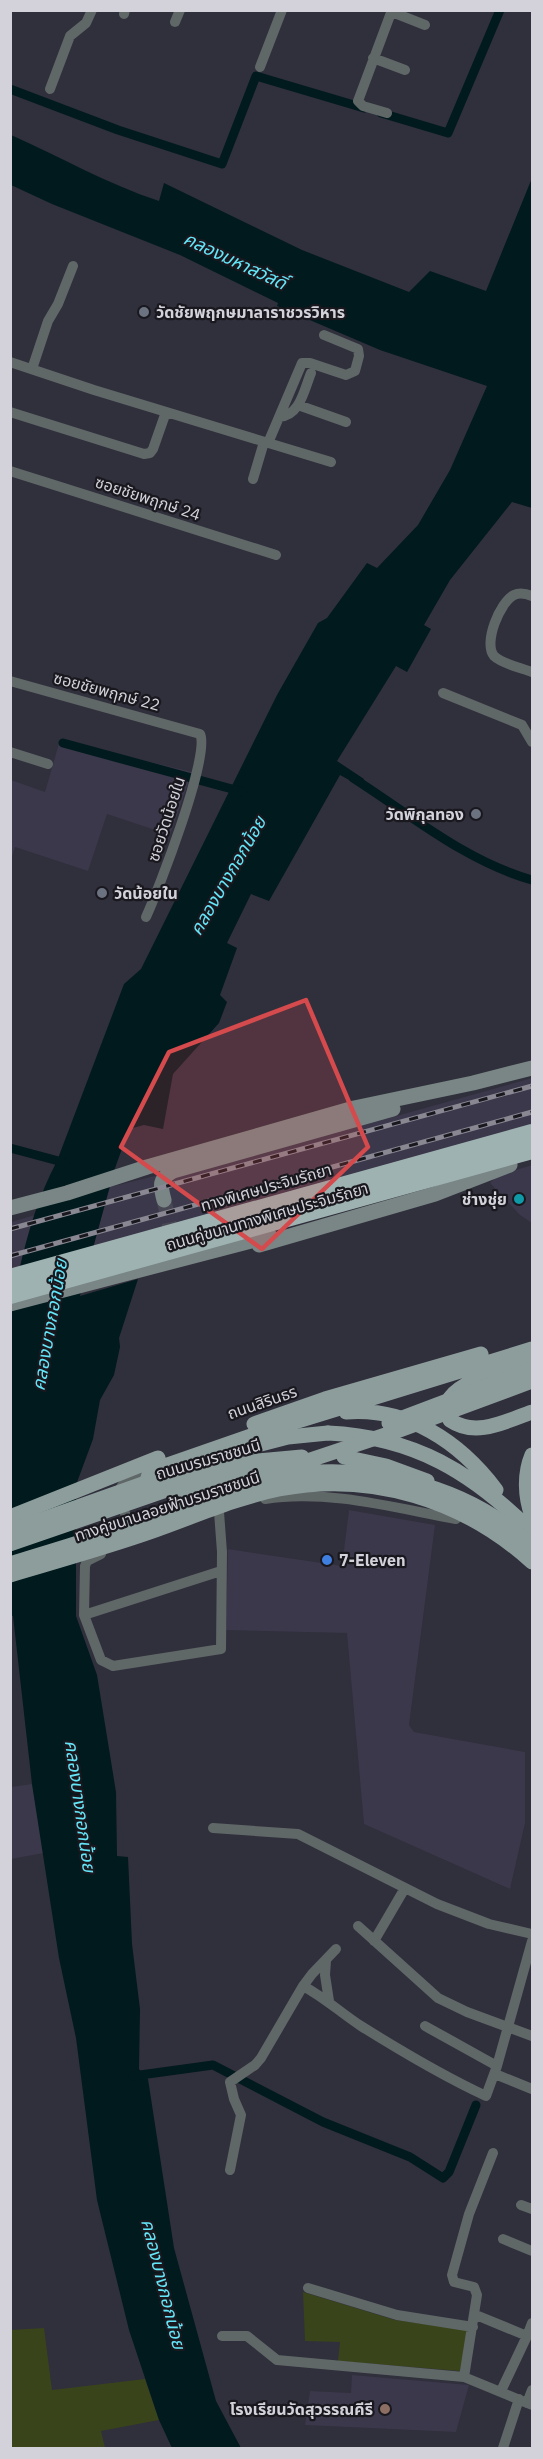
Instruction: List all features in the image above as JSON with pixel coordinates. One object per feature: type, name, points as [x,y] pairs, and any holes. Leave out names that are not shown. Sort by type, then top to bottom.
[{"type":"highway","name":"ทางพิเศษประจิมรัถยา","points":[[10,1278],[532,1133]]},
{"type":"highway","points":[[10,1295],[532,1150]]},
{"type":"main road","points":[[10,1208],[354,1108],[532,1068]]},
{"type":"main road","points":[[164,1200],[160,1184],[163,1177],[173,1171],[357,1120],[473,1083]]},
{"type":"main road","name":"ถนนคู่ขนานทางพิเศษประจิมรัถยา","points":[[10,1304],[270,1236],[532,1159]]},
{"type":"main road","points":[[171,1228],[181,1257],[186,1262],[195,1263],[435,1194],[510,1165]]},
{"type":"main road","name":"ถนนสิรินธร","points":[[10,1517],[170,1454],[532,1340]]},
{"type":"main road","points":[[516,1554],[394,1485],[341,1467],[285,1466],[228,1478],[157,1499],[152,1498],[145,1488],[150,1471],[265,1431],[325,1407],[532,1349]]},
{"type":"main road","points":[[532,1359],[461,1388],[448,1399],[447,1412],[450,1420],[468,1429],[482,1428],[532,1413]]},
{"type":"main road","points":[[234,1487],[277,1464],[532,1370]]},
{"type":"main road","points":[[10,1557],[340,1451],[532,1381]]},
{"type":"main road","points":[[325,1407],[380,1412],[423,1425],[473,1464],[508,1508]]},
{"type":"main road","name":"ถนนบรมราชชนนี","points":[[10,1531],[242,1449],[288,1437],[328,1433],[371,1437],[429,1454],[468,1477],[508,1508],[532,1532]]},
{"type":"main road","points":[[532,1455],[526,1479],[532,1516]]},
{"type":"main road","name":"ถนนบรมราชชนนี","points":[[10,1544],[236,1466],[280,1458],[344,1457],[407,1473],[441,1489],[473,1513],[532,1570]]},
{"type":"main road","name":"ทางคู่ขนานลอยฟ้าบรมราชชนนี","points":[[10,1564],[139,1523],[234,1487],[272,1477],[351,1472],[394,1478],[435,1489],[475,1506],[522,1536],[532,1546]]},
{"type":"main road","name":"ทางคู่ขนานลอยฟ้าบรมราชชนนี","points":[[10,1575],[143,1534],[242,1498],[301,1485],[331,1484],[386,1488],[442,1504],[496,1532],[532,1562]]},
{"type":"street","points":[[50,89],[70,36],[86,23],[92,10]]},
{"type":"street","points":[[175,22],[180,10]]},
{"type":"street","points":[[260,67],[282,10]]},
{"type":"street","points":[[387,113],[363,106],[358,101],[392,11],[425,26]]},
{"type":"street","points":[[373,58],[405,70]]},
{"type":"street","points":[[32,369],[48,321],[58,304],[73,266]]},
{"type":"street","points":[[253,479],[266,442],[302,363],[310,363],[346,375],[355,371],[359,356],[358,349],[324,334]]},
{"type":"street","points":[[10,362],[331,462]]},
{"type":"street","points":[[279,417],[291,415],[298,405],[311,373]]},
{"type":"street","points":[[298,405],[346,422]]},
{"type":"street","points":[[10,412],[144,454],[150,453],[153,449],[166,412]]},
{"type":"street","name":"ซอยชัยพฤกษ์ 24","points":[[10,471],[276,555]]},
{"type":"street","points":[[530,595],[515,594],[504,605],[489,638],[489,647],[497,659],[532,672]]},
{"type":"street","name":"ซอยชัยพฤกษ์ 22","points":[[10,681],[195,731]]},
{"type":"street","points":[[442,693],[522,725],[529,732],[532,741]]},
{"type":"street","name":"ซอยวัดน้อยใน","points":[[146,917],[160,885],[194,780],[203,745],[200,734],[195,731]]},
{"type":"street","points":[[10,753],[48,764]]},
{"type":"street","points":[[150,1471],[129,1480],[118,1490],[119,1499],[129,1524],[150,1536]]},
{"type":"street","points":[[219,1512],[221,1649],[113,1666],[101,1660],[84,1615],[87,1561],[121,1545],[249,1501],[276,1497],[303,1496],[354,1501],[456,1519]]},
{"type":"street","points":[[121,1545],[129,1524]]},
{"type":"street","points":[[84,1615],[221,1571]]},
{"type":"street","points":[[213,1828],[298,1834],[437,1904],[489,1924],[532,1935]]},
{"type":"street","points":[[374,1941],[405,1888]]},
{"type":"street","points":[[358,1926],[438,1998],[467,2012],[532,2036]]},
{"type":"street","points":[[303,1986],[397,2048],[486,2096],[508,2027],[527,1980],[532,1941]]},
{"type":"street","points":[[230,2169],[241,2121],[231,2090],[232,2079],[246,2072],[261,2058],[303,1986],[336,1949]]},
{"type":"street","points":[[326,1961],[325,1975],[329,2001]]},
{"type":"street","points":[[425,2026],[496,2070],[532,2089]]},
{"type":"street","points":[[464,2377],[476,2315],[476,2290],[454,2282],[452,2275],[469,2214],[493,2153]]},
{"type":"street","points":[[521,2205],[532,2210]]},
{"type":"street","points":[[503,2239],[532,2252]]},
{"type":"street","points":[[308,2288],[398,2315],[473,2327]]},
{"type":"street","points":[[476,2315],[526,2336]]},
{"type":"street","points":[[501,2391],[532,2324]]},
{"type":"street","points":[[222,2336],[247,2336],[277,2360],[464,2377],[526,2402]]},
{"type":"street","points":[[503,2448],[532,2390]]},
{"type":"highlighted area","points":[[306,1000],[368,1147],[262,1249],[121,1147],[169,1052]]},
{"type":"shaded area","points":[[60,740],[192,772],[170,835],[107,814],[88,871],[15,847],[11,860],[11,780],[45,792]]},
{"type":"shaded area","points":[[532,1078],[532,1143],[87,1268],[110,1187],[375,1122]]},
{"type":"shaded area","name":"ช่างชุ่ย","points":[[532,1165],[532,1223],[520,1215],[490,1183],[497,1176]]},
{"type":"shaded area","points":[[35,1215],[17,1275],[11,1284],[11,1222]]},
{"type":"shaded area","points":[[349,1510],[435,1525],[409,1725],[414,1732],[525,1752],[525,1823],[510,1889],[364,1824],[347,1633],[226,1630],[228,1549],[342,1566]]},
{"type":"shaded area","points":[[32,1784],[44,1853],[11,1859],[11,1787]]},
{"type":"shaded area","name":"โรงเรียนวัดสุวรรณคีรี","points":[[352,2375],[469,2385],[456,2432],[305,2425],[310,2391],[351,2393]]},
{"type":"green space","points":[[303,2292],[395,2320],[468,2330],[460,2371],[338,2361],[340,2342],[305,2341]]},
{"type":"green space","points":[[44,2328],[52,2390],[145,2379],[159,2420],[101,2431],[105,2448],[11,2448],[11,2330]]},
{"type":"water","points":[[11,135],[103,178],[159,201],[164,183],[302,250],[409,292],[430,271],[486,291],[532,178],[532,508],[512,502],[450,580],[424,625],[431,629],[407,672],[396,666],[337,761],[364,779],[360,786],[340,775],[269,901],[251,894],[227,943],[237,948],[220,995],[227,1002],[219,1023],[173,1074],[163,1129],[144,1125],[129,1129],[114,1171],[80,1296],[138,1279],[119,1338],[120,1347],[114,1375],[100,1400],[93,1439],[76,1485],[76,1616],[97,1675],[116,1792],[117,1856],[128,1857],[132,1944],[140,2009],[139,2069],[148,2079],[174,2248],[216,2401],[241,2448],[172,2448],[159,2420],[129,2330],[97,2200],[76,2038],[59,1958],[32,1784],[13,1616],[11,1615],[11,1316],[22,1256],[40,1198],[57,1161],[124,984],[141,969],[277,695],[318,623],[327,618],[367,563],[377,568],[418,525],[450,470],[487,386],[380,350],[277,306],[278,303],[180,255],[52,204],[11,185]]},
{"type":"waterway","points":[[381,113],[448,133],[500,10]]},
{"type":"waterway","points":[[10,89],[118,130],[222,164],[256,76],[364,108]]},
{"type":"waterway","points":[[63,743],[243,792]]},
{"type":"waterway","points":[[353,778],[461,849],[507,872],[532,880]]},
{"type":"waterway","points":[[10,1148],[66,1163]]},
{"type":"waterway","points":[[133,2076],[213,2065],[323,2122],[410,2157],[443,2178],[449,2172],[476,2105]]},
{"type":"tunnel","points":[[164,1200],[170,1228]]},
{"type":"railway","points":[[10,1229],[532,1086]]},
{"type":"railway","points":[[10,1256],[532,1112]]},
{"type":"place","name":"วัดชัยพฤกษมาลาราชวรวิหาร","points":[[144,312]]},
{"type":"place","name":"วัดพิกุลทอง","points":[[476,814]]},
{"type":"place","name":"วัดน้อยใน","points":[[102,893]]},
{"type":"place","name":"ช่างชุ่ย","points":[[519,1199]]},
{"type":"place","name":"7-Eleven","points":[[327,1560]]},
{"type":"place","name":"โรงเรียนวัดสุวรรณคีรี","points":[[385,2409]]},
{"type":"water label","name":"คลองมหาสวัสดิ์","points":[[235,261]]},
{"type":"water label","name":"คลองบางกอกน้อย","points":[[228,876]]},
{"type":"water label","name":"คลองบางกอกน้อย","points":[[50,1325]]},
{"type":"water label","name":"คลองบางกอกน้อย","points":[[80,1806]]},
{"type":"water label","name":"คลองบางกอกน้อย","points":[[163,2284]]}]
